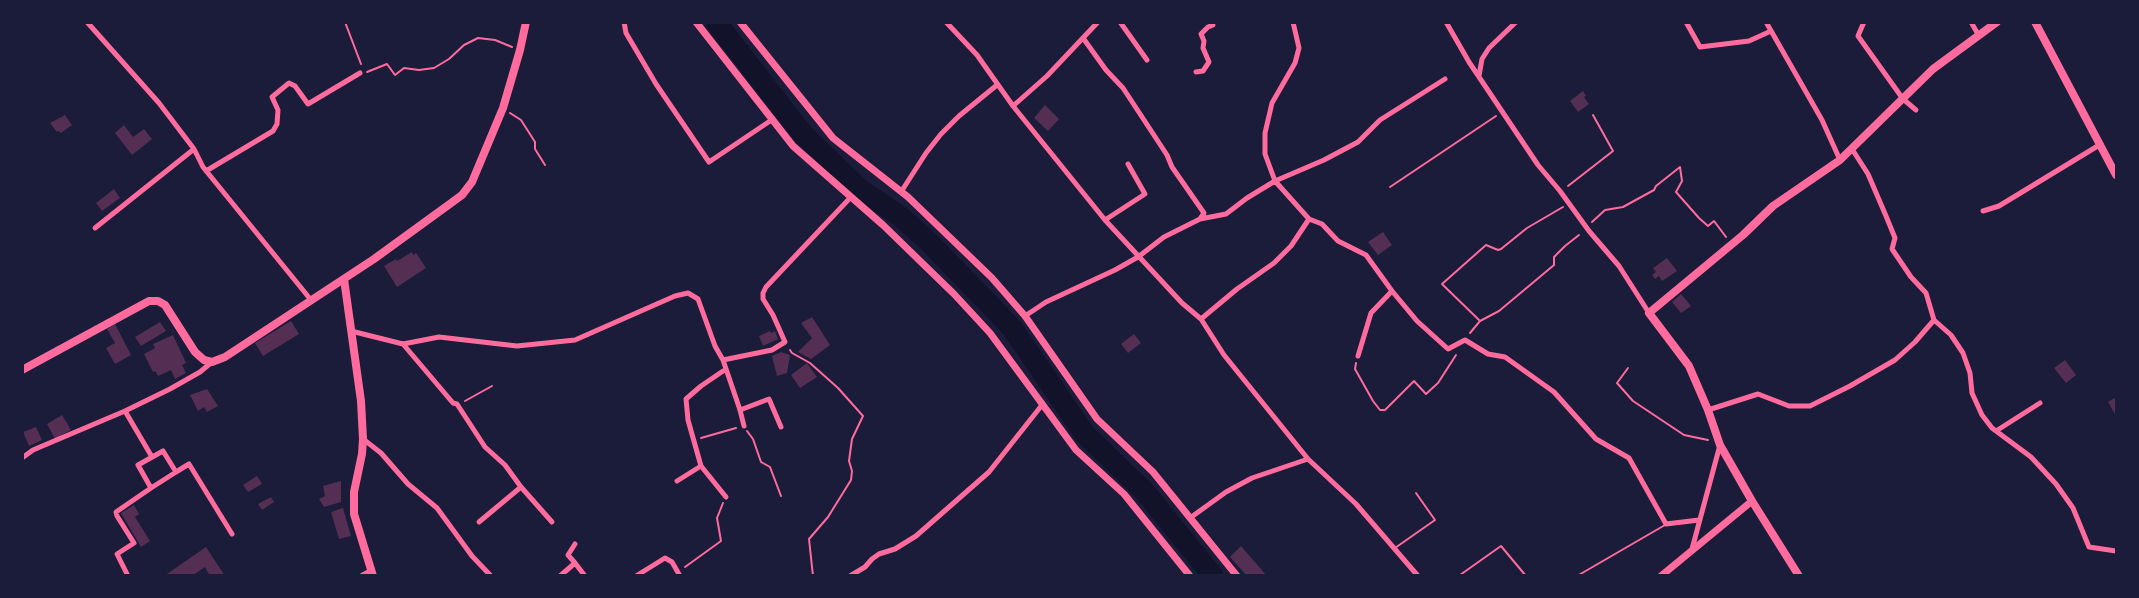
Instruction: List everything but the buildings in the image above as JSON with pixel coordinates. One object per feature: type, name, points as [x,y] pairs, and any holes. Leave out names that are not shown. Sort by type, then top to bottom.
[{"type":"main road","points":[[22,369],[149,301],[158,301],[165,305],[195,352],[208,361],[225,357],[344,279],[462,195],[472,182],[503,108],[526,22]]},
{"type":"main road","points":[[1799,576],[1720,445],[1689,366],[1649,313],[1728,249],[1773,206],[1840,160],[1933,69],[1997,22]]},
{"type":"main road","points":[[2036,22],[2116,175]]},
{"type":"main road","points":[[344,279],[361,401],[363,439],[354,492],[354,514],[373,573]]},
{"type":"street","points":[[87,22],[159,103],[194,149],[206,171],[311,300]]},
{"type":"street","points":[[624,22],[626,33],[656,84],[709,162],[772,119]]},
{"type":"street","points":[[696,22],[793,146],[902,243],[990,333],[1076,450],[1124,494],[1190,576]]},
{"type":"street","points":[[740,22],[833,138],[901,192],[969,255],[1025,316],[1097,419],[1153,472],[1237,576]]},
{"type":"street","points":[[945,22],[977,55],[1013,106],[1105,220],[1182,303],[1201,319],[1224,355],[1308,459],[1356,504],[1418,576]]},
{"type":"street","points":[[1013,106],[1047,76],[1098,22]]},
{"type":"street","points":[[1120,22],[1148,60]]},
{"type":"street","points":[[1196,72],[1203,71],[1209,62],[1203,48],[1204,41],[1201,34],[1208,27],[1213,26],[1212,22]]},
{"type":"street","points":[[1293,22],[1299,48],[1295,63],[1272,104],[1264,133],[1265,154],[1275,181],[1309,219],[1322,224],[1338,241],[1366,255],[1417,321],[1448,349],[1465,340],[1488,354],[1505,357],[1554,393],[1596,439],[1629,458],[1666,524],[1699,520]]},
{"type":"street","points":[[1446,22],[1538,165],[1619,266],[1649,313]]},
{"type":"street","points":[[1479,76],[1482,59],[1489,48],[1516,22]]},
{"type":"street","points":[[1686,22],[1700,47],[1749,41],[1771,31]]},
{"type":"street","points":[[1766,22],[1822,120],[1840,160]]},
{"type":"street","points":[[1864,22],[1858,36],[1903,99],[1916,110]]},
{"type":"street","points":[[1971,22],[1978,36]]},
{"type":"street","points":[[1083,38],[1106,70],[1123,88],[1167,155],[1172,167],[1204,213],[1200,219]]},
{"type":"street","points":[[206,171],[273,131],[277,124],[278,110],[272,97],[289,83],[295,86],[308,104],[360,73]]},
{"type":"street","points":[[1025,316],[1046,302],[1138,257],[1164,237],[1200,219],[1226,214],[1275,181],[1324,160],[1358,142],[1380,120],[1445,79]]},
{"type":"street","points":[[901,192],[941,134],[997,85]]},
{"type":"street","points":[[1983,211],[1999,206],[2101,144]]},
{"type":"street","points":[[95,228],[194,149]]},
{"type":"street","points":[[1852,149],[1868,174],[1895,238],[1892,249],[1911,278],[1926,293],[1934,320],[1952,335],[1963,353],[1970,373],[1972,393],[1982,415],[1996,431],[2031,457],[2056,484],[2073,508],[2089,547],[2116,551]]},
{"type":"street","points":[[1105,220],[1145,194],[1128,164]]},
{"type":"street","points":[[723,360],[771,350],[785,342],[763,299],[763,293],[766,287],[850,198]]},
{"type":"street","points":[[1201,319],[1237,289],[1274,263],[1291,246],[1309,219]]},
{"type":"street","points":[[1358,356],[1371,313],[1392,291]]},
{"type":"street","points":[[351,331],[403,344],[439,337],[517,346],[574,340],[675,296],[688,293],[698,299],[715,346],[723,360],[744,426]]},
{"type":"street","points":[[1708,410],[1758,394],[1789,406],[1810,405],[1850,386],[1895,360],[1934,320]]},
{"type":"street","points":[[403,344],[453,403],[457,404],[485,447],[505,465],[552,522]]},
{"type":"street","points":[[22,458],[33,450],[125,411],[180,383],[208,361]]},
{"type":"street","points":[[726,369],[686,399],[688,420],[701,466],[726,497]]},
{"type":"street","points":[[740,410],[769,399],[781,428]]},
{"type":"street","points":[[1996,431],[2040,403]]},
{"type":"street","points":[[850,576],[865,567],[879,554],[896,549],[916,536],[989,472],[1042,405]]},
{"type":"street","points":[[125,411],[152,457]]},
{"type":"street","points":[[688,420],[695,419]]},
{"type":"street","points":[[363,439],[381,453],[408,484],[437,508],[472,556],[491,576]]},
{"type":"street","points":[[1692,549],[1720,445]]},
{"type":"street","points":[[151,488],[138,465],[163,451],[176,472]]},
{"type":"street","points":[[1190,518],[1226,492],[1252,478],[1308,459]]},
{"type":"street","points":[[128,576],[117,554],[134,543],[116,514],[151,488],[189,465],[232,534]]},
{"type":"street","points":[[677,481],[701,466]]},
{"type":"street","points":[[479,522],[521,487]]},
{"type":"street","points":[[1661,576],[1670,573],[1692,549],[1752,501]]},
{"type":"street","points":[[575,544],[568,555],[585,576]]},
{"type":"street","points":[[636,576],[665,558],[672,562],[679,574]]},
{"type":"street","points":[[560,576],[575,563]]},
{"type":"street","points":[[361,576],[373,573]]},
{"type":"lane","points":[[1395,548],[1435,520],[1416,493]]},
{"type":"lane","points":[[1577,576],[1666,524]]},
{"type":"lane","points":[[1460,575],[1501,546],[1526,576]]},
{"type":"path","points":[[345,22],[363,68],[360,73]]},
{"type":"path","points":[[360,73],[387,64],[395,75],[404,68],[419,70],[434,68],[449,59],[464,45],[478,38],[495,40],[520,50]]},
{"type":"path","points":[[503,108],[521,120],[535,142],[535,149],[545,165]]},
{"type":"path","points":[[1390,187],[1463,140],[1495,116],[1504,113]]},
{"type":"path","points":[[1560,191],[1614,151],[1593,115]]},
{"type":"path","points":[[1589,231],[1592,221],[1605,210],[1623,207],[1646,195],[1680,168],[1682,181],[1676,192],[1708,226],[1713,221],[1729,241],[1728,249]]},
{"type":"path","points":[[1480,321],[1442,284],[1486,245],[1500,249],[1527,228],[1567,205],[1566,201]]},
{"type":"path","points":[[1358,356],[1355,369],[1380,410],[1385,410],[1414,381],[1426,394],[1438,383],[1480,321],[1499,311],[1554,265],[1554,257],[1579,235]]},
{"type":"path","points":[[785,342],[792,353],[810,363],[838,388],[863,416],[852,439],[849,461],[852,471],[851,480],[828,517],[809,539],[813,576]]},
{"type":"path","points":[[1628,368],[1617,383],[1633,401],[1684,435],[1701,437],[1720,445]]},
{"type":"path","points":[[457,404],[492,386]]},
{"type":"path","points":[[694,440],[744,426],[753,439],[761,462],[770,467],[781,496]]},
{"type":"path","points":[[679,574],[721,541],[717,518],[726,497]]},
{"type":"waterway","points":[[716,22],[802,133],[861,190],[900,216],[929,242],[1012,328],[1084,433],[1146,493],[1213,576]]}]
